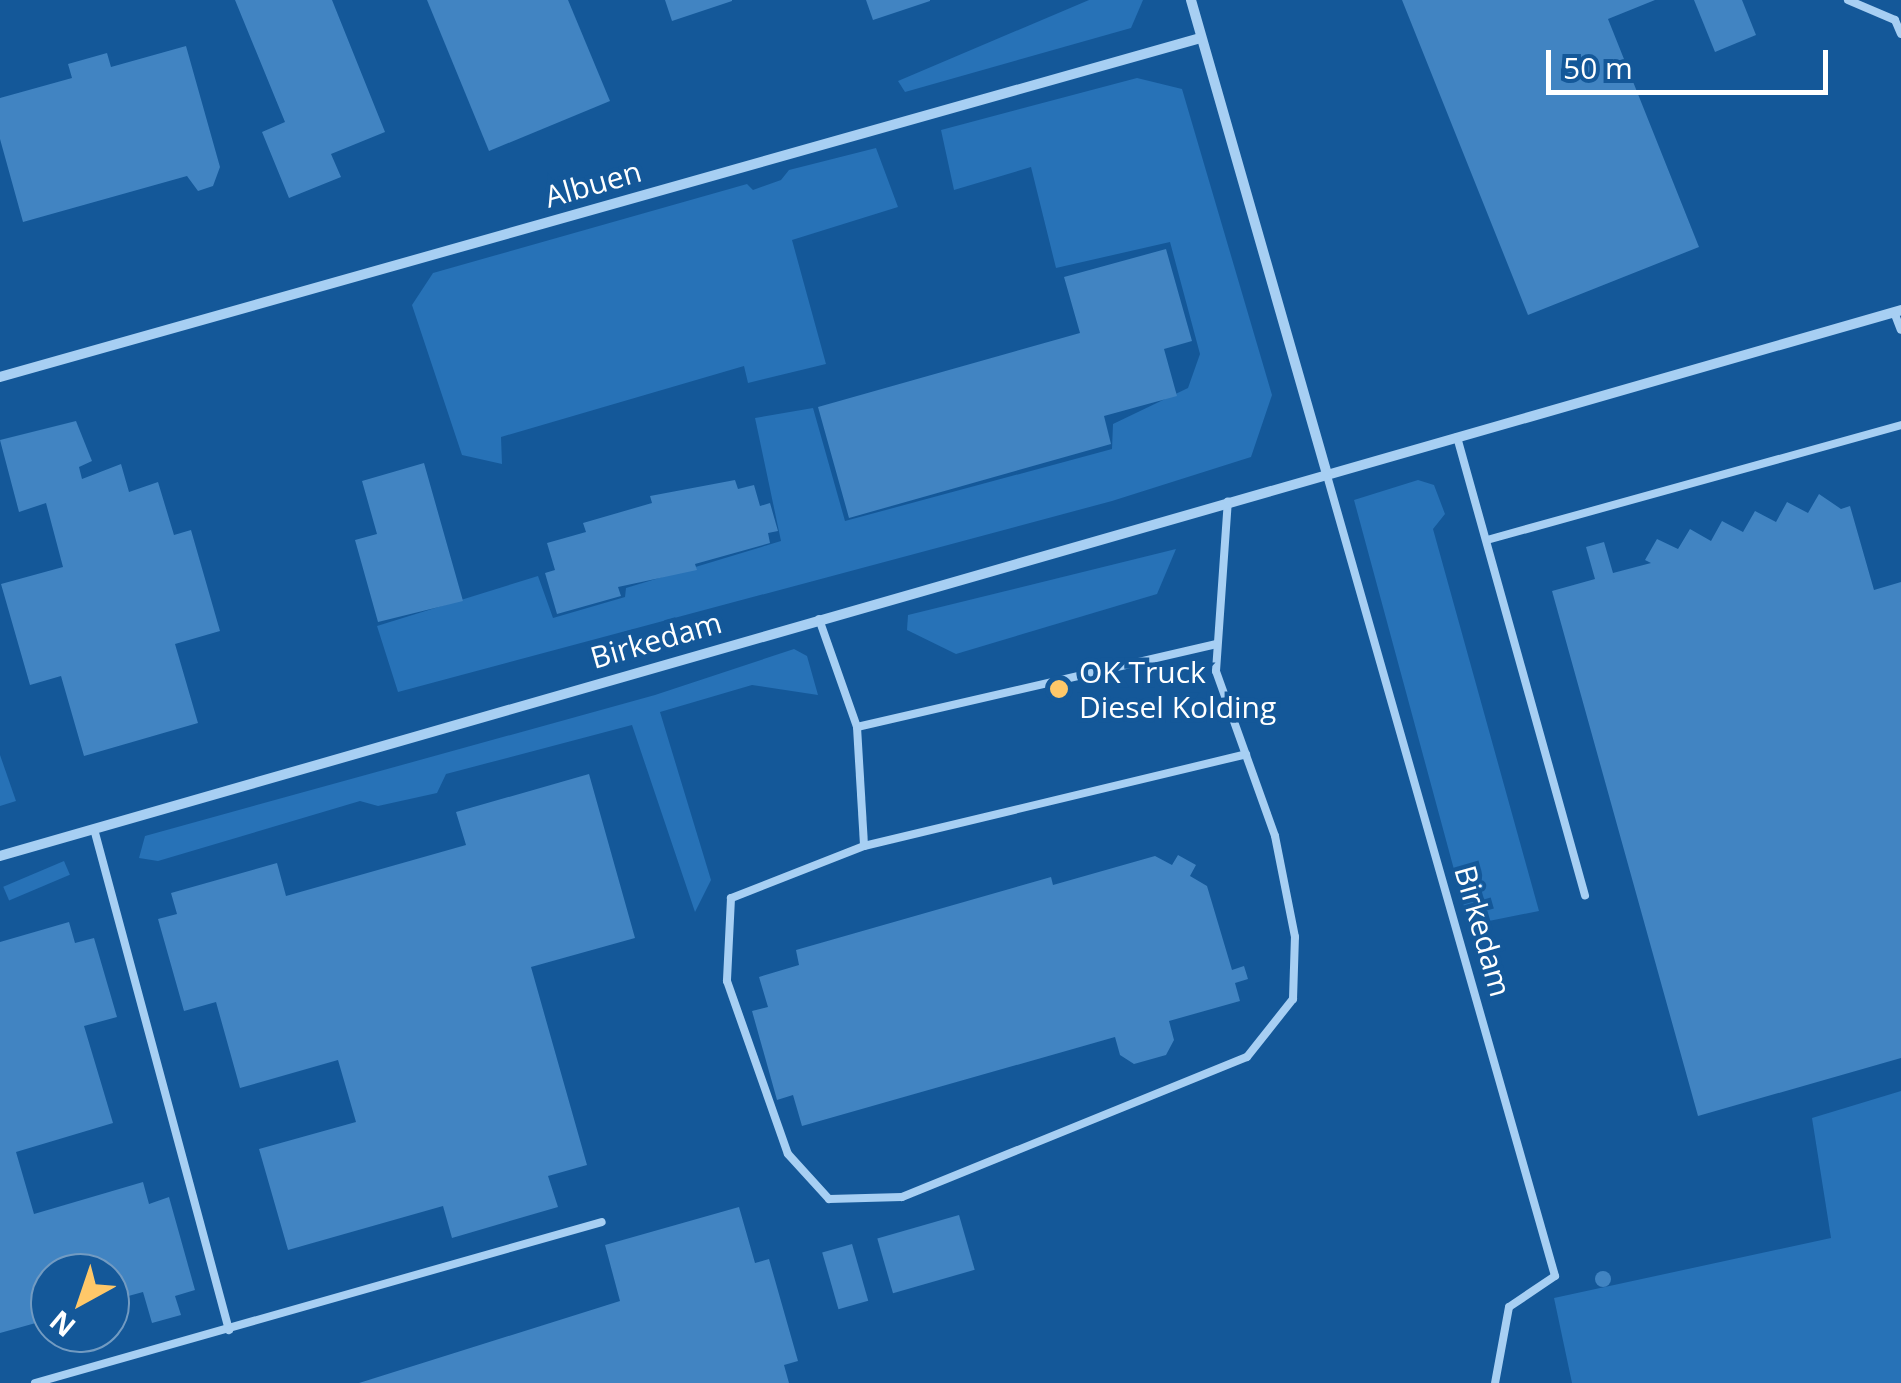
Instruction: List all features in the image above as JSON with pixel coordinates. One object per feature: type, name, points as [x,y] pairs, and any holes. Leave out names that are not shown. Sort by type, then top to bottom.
[{"type":"street","points":[[1191,0],[1326,472]]},
{"type":"street","name":"Albuen","points":[[0,378],[1200,38]]},
{"type":"street","name":"Birkedam","points":[[0,856],[1228,500],[1898,311]]},
{"type":"lane","points":[[1848,0],[1896,20],[1901,34]]},
{"type":"lane","points":[[1898,311],[1901,330]]},
{"type":"lane","points":[[1488,540],[1901,425]]},
{"type":"lane","points":[[1456,435],[1585,894]]},
{"type":"lane","name":"Birkedam","points":[[1326,472],[1554,1276],[1509,1308],[1495,1383]]},
{"type":"lane","points":[[1228,500],[1216,671],[1246,754],[1275,836],[1295,937],[1293,999],[1247,1057],[902,1197],[829,1199],[788,1154],[727,981],[732,898],[864,846],[1246,754]]},
{"type":"lane","points":[[819,619],[857,726],[864,846]]},
{"type":"lane","points":[[857,726],[1216,644]]},
{"type":"lane","points":[[94,829],[229,1330]]},
{"type":"lane","points":[[35,1383],[602,1222]]},
{"type":"shaded area","points":[[1089,0],[1143,0],[1131,28],[905,92],[898,81]]},
{"type":"shaded area","points":[[1137,78],[1182,89],[1272,395],[1251,457],[1112,501],[398,692],[377,626],[538,576],[553,618],[625,597],[626,588],[781,541],[755,418],[813,408],[845,521],[1112,449],[1113,424],[1188,388],[1200,354],[1170,242],[1056,268],[1031,167],[954,190],[941,130]]},
{"type":"shaded area","points":[[876,148],[898,207],[792,240],[826,364],[748,383],[744,366],[501,437],[502,464],[462,455],[412,305],[433,273],[747,184],[753,190],[781,180],[789,170]]},
{"type":"shaded area","points":[[1418,480],[1434,485],[1445,514],[1433,529],[1539,911],[1469,925],[1354,500]]},
{"type":"shaded area","points":[[1176,549],[1157,594],[956,654],[907,630],[908,615]]},
{"type":"shaded area","points":[[794,649],[807,656],[818,695],[752,685],[660,712],[711,880],[695,912],[632,725],[446,774],[437,793],[378,806],[360,801],[158,861],[139,858],[145,836],[655,695]]},
{"type":"shaded area","points":[[0,755],[16,801],[0,806]]},
{"type":"shaded area","points":[[64,861],[70,875],[9,901],[3,887]]},
{"type":"shaded area","points":[[1901,1091],[1901,1383],[1572,1383],[1554,1298],[1831,1238],[1812,1118]]},
{"type":"building","points":[[235,0],[332,0],[385,132],[331,154],[341,177],[289,198],[262,132],[285,122]]},
{"type":"building","points":[[427,0],[568,0],[610,101],[489,151]]},
{"type":"building","points":[[665,0],[732,0],[732,1],[672,21]]},
{"type":"building","points":[[866,0],[930,0],[930,1],[873,20]]},
{"type":"building","points":[[1402,0],[1655,0],[1608,19],[1699,247],[1528,315]]},
{"type":"building","points":[[1694,0],[1742,0],[1756,35],[1715,52]]},
{"type":"building","points":[[186,46],[220,167],[213,186],[198,191],[187,176],[23,222],[0,139],[0,98],[72,78],[68,64],[107,53],[111,67]]},
{"type":"building","points":[[1166,249],[1192,341],[1164,349],[1177,396],[1104,416],[1111,444],[849,518],[818,407],[1080,333],[1064,277]]},
{"type":"building","points":[[76,421],[92,461],[79,467],[82,479],[121,464],[129,492],[158,482],[174,535],[191,530],[220,631],[175,644],[198,723],[84,756],[61,676],[30,685],[1,584],[63,567],[46,503],[19,512],[0,440]]},
{"type":"building","points":[[424,463],[463,601],[378,622],[355,540],[377,534],[362,481]]},
{"type":"building","points":[[735,480],[738,489],[754,485],[760,506],[770,503],[778,531],[768,533],[770,543],[695,564],[697,570],[618,587],[621,596],[557,614],[545,573],[555,570],[547,543],[586,532],[583,523],[652,503],[650,496]]},
{"type":"building","points":[[1819,494],[1841,509],[1850,506],[1874,590],[1901,582],[1901,1058],[1698,1116],[1552,591],[1595,579],[1586,547],[1604,542],[1613,573],[1651,563],[1645,560],[1657,539],[1678,549],[1690,529],[1711,541],[1722,521],[1743,532],[1755,511],[1776,522],[1787,502],[1808,513]]},
{"type":"building","points":[[589,774],[635,938],[531,967],[587,1165],[548,1176],[558,1207],[452,1238],[443,1206],[288,1250],[259,1149],[356,1122],[338,1060],[240,1088],[216,1002],[184,1011],[158,919],[177,914],[171,893],[277,863],[286,896],[466,845],[456,812]]},
{"type":"building","points":[[1178,855],[1196,865],[1190,876],[1207,886],[1232,970],[1244,966],[1248,979],[1235,983],[1240,1001],[1169,1021],[1174,1040],[1166,1055],[1134,1064],[1120,1055],[1115,1037],[802,1126],[793,1095],[777,1100],[752,1011],[768,1007],[759,977],[799,965],[796,950],[1051,877],[1053,885],[1155,856],[1172,865]]},
{"type":"building","points":[[69,922],[75,943],[94,938],[117,1017],[84,1026],[113,1123],[16,1152],[34,1214],[143,1182],[149,1204],[169,1197],[195,1290],[175,1296],[181,1315],[152,1323],[143,1292],[130,1296],[130,1253],[30,1253],[30,1325],[0,1333],[0,942]]},
{"type":"building","points":[[739,1207],[755,1263],[769,1259],[798,1361],[784,1365],[789,1383],[359,1383],[620,1301],[605,1245]]},
{"type":"building","points":[[959,1215],[975,1270],[893,1293],[877,1238]]},
{"type":"building","points":[[852,1244],[868,1301],[838,1309],[822,1253]]},
{"type":"building","points":[[1603,1271],[1611,1279],[1603,1287],[1595,1279]]},
{"type":"place","name":"OK Truck Diesel Kolding","points":[[1059,689]]}]
